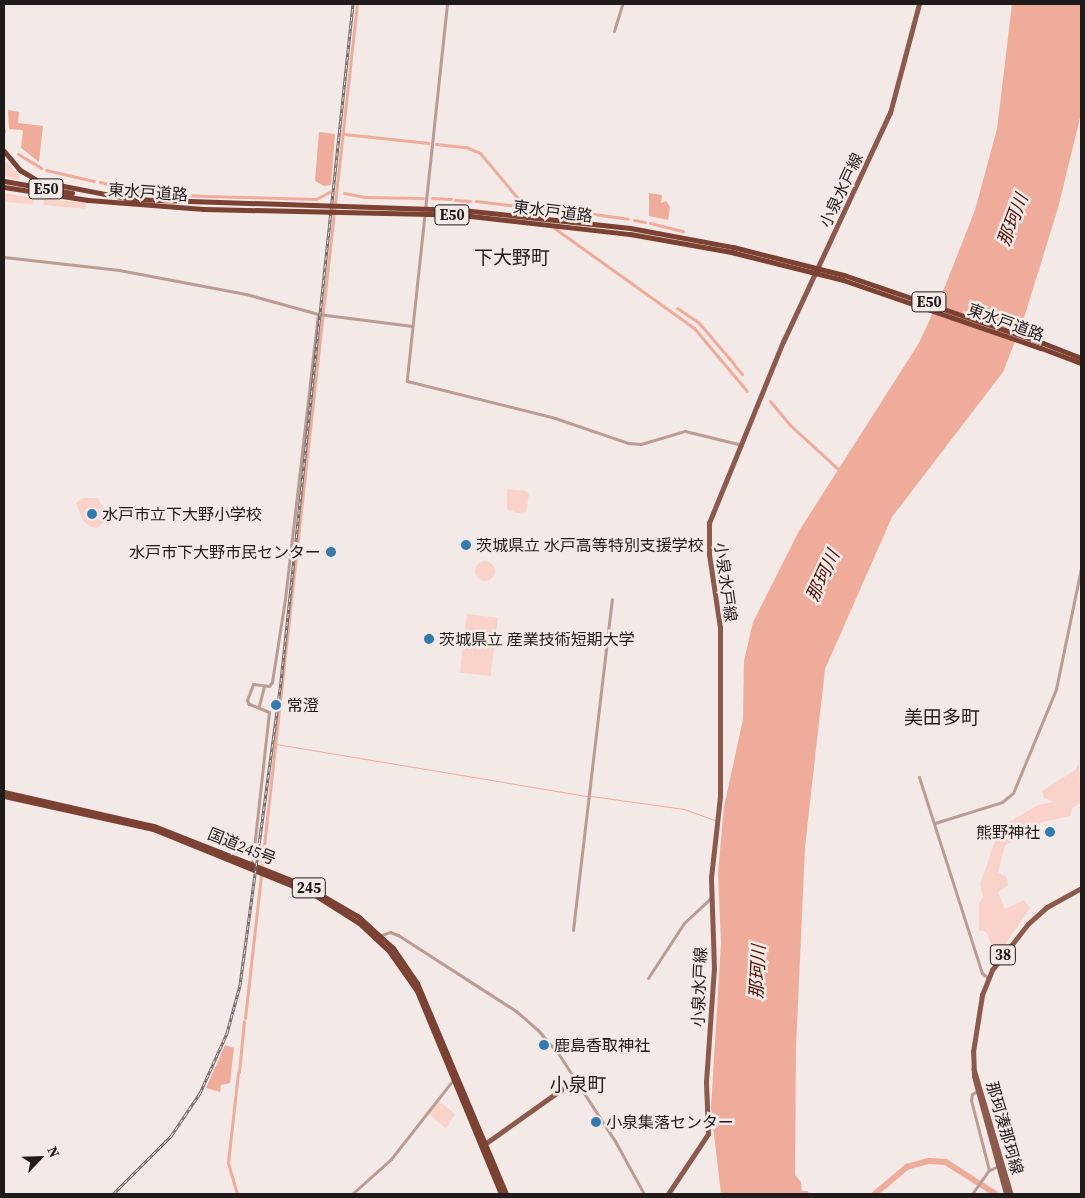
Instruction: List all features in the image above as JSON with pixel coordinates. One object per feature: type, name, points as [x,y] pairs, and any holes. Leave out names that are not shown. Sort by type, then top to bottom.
[{"type":"highway","points":[[4,151],[32,178],[89,196]]},
{"type":"highway","name":"東水戸道路","points":[[4,182],[89,196],[204,209],[462,215],[630,234],[732,252],[843,280],[942,312],[1081,363]]},
{"type":"highway","name":"東水戸道路","points":[[4,188],[60,196],[462,210],[638,230],[733,247],[844,275],[943,306],[1081,358]]},
{"type":"highway","name":"国道245号","points":[[4,794],[136,824],[252,866],[328,901],[378,937],[417,991],[506,1194]]},
{"type":"highway","name":"国道245号","points":[[484,1145],[501,1194]]},
{"type":"main road","name":"小泉水戸線","points":[[668,1194],[708,1134],[706,1082],[714,969],[711,863],[717,821],[720,628],[708,530],[782,342],[890,113],[918,4]]},
{"type":"main road","name":"那珂湊那珂線","points":[[1005,1192],[977,1091],[974,1068],[978,1013],[988,978],[1034,918],[1081,888]]},
{"type":"main road","name":"那珂湊那珂線","points":[[974,1068],[1011,1194]]},
{"type":"main road","points":[[484,1145],[574,1080]]},
{"type":"street","points":[[447,4],[406,378],[409,382],[555,418],[628,443],[641,444],[685,431],[742,445]]},
{"type":"street","points":[[614,31],[622,4]]},
{"type":"street","points":[[4,257],[119,270],[246,294],[318,314],[412,326]]},
{"type":"street","points":[[252,866],[269,712],[248,702],[253,684],[264,686],[272,682],[285,599],[318,314]]},
{"type":"street","points":[[935,823],[1002,802],[1013,792],[1056,689],[1081,568]]},
{"type":"street","points":[[574,930],[612,599]]},
{"type":"street","points":[[259,706],[264,686]]},
{"type":"street","points":[[919,777],[982,973],[988,978]]},
{"type":"street","points":[[648,978],[684,923],[712,897]]},
{"type":"street","points":[[378,937],[390,932],[398,935],[516,1011],[547,1039],[615,1141],[644,1194]]},
{"type":"street","points":[[352,1194],[391,1159],[456,1078]]},
{"type":"street","points":[[977,1091],[972,1094],[971,1100],[989,1170]]},
{"type":"street","points":[[972,1194],[989,1170],[998,1166]]},
{"type":"shaded area","points":[[4,160],[20,176],[19,180],[4,176]]},
{"type":"shaded area","points":[[4,193],[34,198],[33,204],[4,202]]},
{"type":"shaded area","points":[[44,199],[86,203],[85,209],[43,205]]},
{"type":"shaded area","points":[[507,489],[526,491],[529,494],[526,512],[517,513],[507,509]]},
{"type":"shaded area","points":[[82,498],[98,498],[109,518],[97,528],[90,527],[82,519],[76,503]]},
{"type":"shaded area","points":[[485,561],[492,564],[495,571],[492,578],[485,581],[478,578],[475,571],[478,564]]},
{"type":"shaded area","points":[[467,614],[498,618],[491,676],[460,673]]},
{"type":"shaded area","points":[[1079,763],[1081,803],[1072,808],[1070,816],[1042,822],[1005,846],[998,872],[1007,878],[1008,886],[998,892],[1005,909],[1024,900],[1030,908],[997,956],[986,932],[979,930],[979,903],[983,897],[980,884],[1000,827],[1038,805],[1054,802],[1044,798],[1042,791],[1075,770]]},
{"type":"shaded area","points":[[438,1100],[455,1114],[446,1129],[428,1113]]},
{"type":"water","name":"那珂川","points":[[1012,4],[1081,4],[1081,114],[1058,208],[1024,318],[1003,372],[892,517],[825,669],[805,847],[796,1048],[795,1175],[801,1182],[802,1194],[721,1194],[711,1108],[721,943],[718,873],[724,807],[743,719],[744,661],[753,622],[799,531],[919,343],[946,284],[975,210],[997,129]]},
{"type":"water","points":[[8,110],[19,112],[18,123],[43,126],[39,162],[21,148],[23,130],[9,129]]},
{"type":"water","points":[[319,132],[335,134],[331,185],[324,186],[315,181]]},
{"type":"water","points":[[649,193],[662,195],[661,203],[666,201],[670,207],[668,220],[649,216]]},
{"type":"water","points":[[225,1045],[234,1048],[230,1083],[221,1085],[220,1092],[206,1088]]},
{"type":"waterway","points":[[262,864],[357,4]]},
{"type":"waterway","points":[[344,134],[429,143]]},
{"type":"waterway","points":[[436,144],[466,147],[480,153],[526,208]]},
{"type":"waterway","points":[[18,154],[41,168]]},
{"type":"waterway","points":[[46,170],[94,181]]},
{"type":"waterway","points":[[100,182],[148,193],[205,196],[316,199],[329,192]]},
{"type":"waterway","points":[[344,193],[365,197],[423,198]]},
{"type":"waterway","points":[[432,198],[451,199]]},
{"type":"waterway","points":[[455,200],[470,201]]},
{"type":"waterway","points":[[476,201],[511,205]]},
{"type":"waterway","points":[[533,207],[588,213]]},
{"type":"waterway","points":[[594,214],[628,219]]},
{"type":"waterway","points":[[634,220],[645,222]]},
{"type":"waterway","points":[[650,223],[683,231]]},
{"type":"waterway","points":[[550,225],[694,328],[747,391]]},
{"type":"waterway","points":[[677,308],[699,323],[734,364]]},
{"type":"waterway","points":[[735,366],[742,374]]},
{"type":"waterway","points":[[770,401],[789,424],[838,469]]},
{"type":"waterway","points":[[276,744],[588,796]]},
{"type":"waterway","points":[[591,796],[684,809],[715,820]]},
{"type":"waterway","points":[[245,1018],[261,876]]},
{"type":"waterway","points":[[239,1072],[244,1021]]},
{"type":"waterway","points":[[237,1194],[228,1162],[238,1073]]},
{"type":"waterway","points":[[875,1194],[907,1167],[928,1161],[946,1162],[996,1194]]},
{"type":"waterway","points":[[791,1194],[806,1194]]},
{"type":"railway","points":[[113,1194],[171,1136],[200,1093],[227,1033],[240,985],[281,681],[353,4]]},
{"type":"place","name":"水戸市立下大野小学校","points":[[92,514]]},
{"type":"place","name":"茨城県立 水戸高等特別支援学校","points":[[466,545]]},
{"type":"place","name":"水戸市下大野市民センター","points":[[331,552]]},
{"type":"place","name":"茨城県立 産業技術短期大学","points":[[429,639]]},
{"type":"place","name":"常澄","points":[[276,705]]},
{"type":"place","name":"熊野神社","points":[[1050,832]]},
{"type":"place","name":"鹿島香取神社","points":[[544,1045]]},
{"type":"place","name":"小泉集落センター","points":[[596,1122]]},
{"type":"district","name":"下大野町","points":[[512,258]]},
{"type":"district","name":"美田多町","points":[[942,718]]},
{"type":"district","name":"小泉町","points":[[578,1085]]}]
